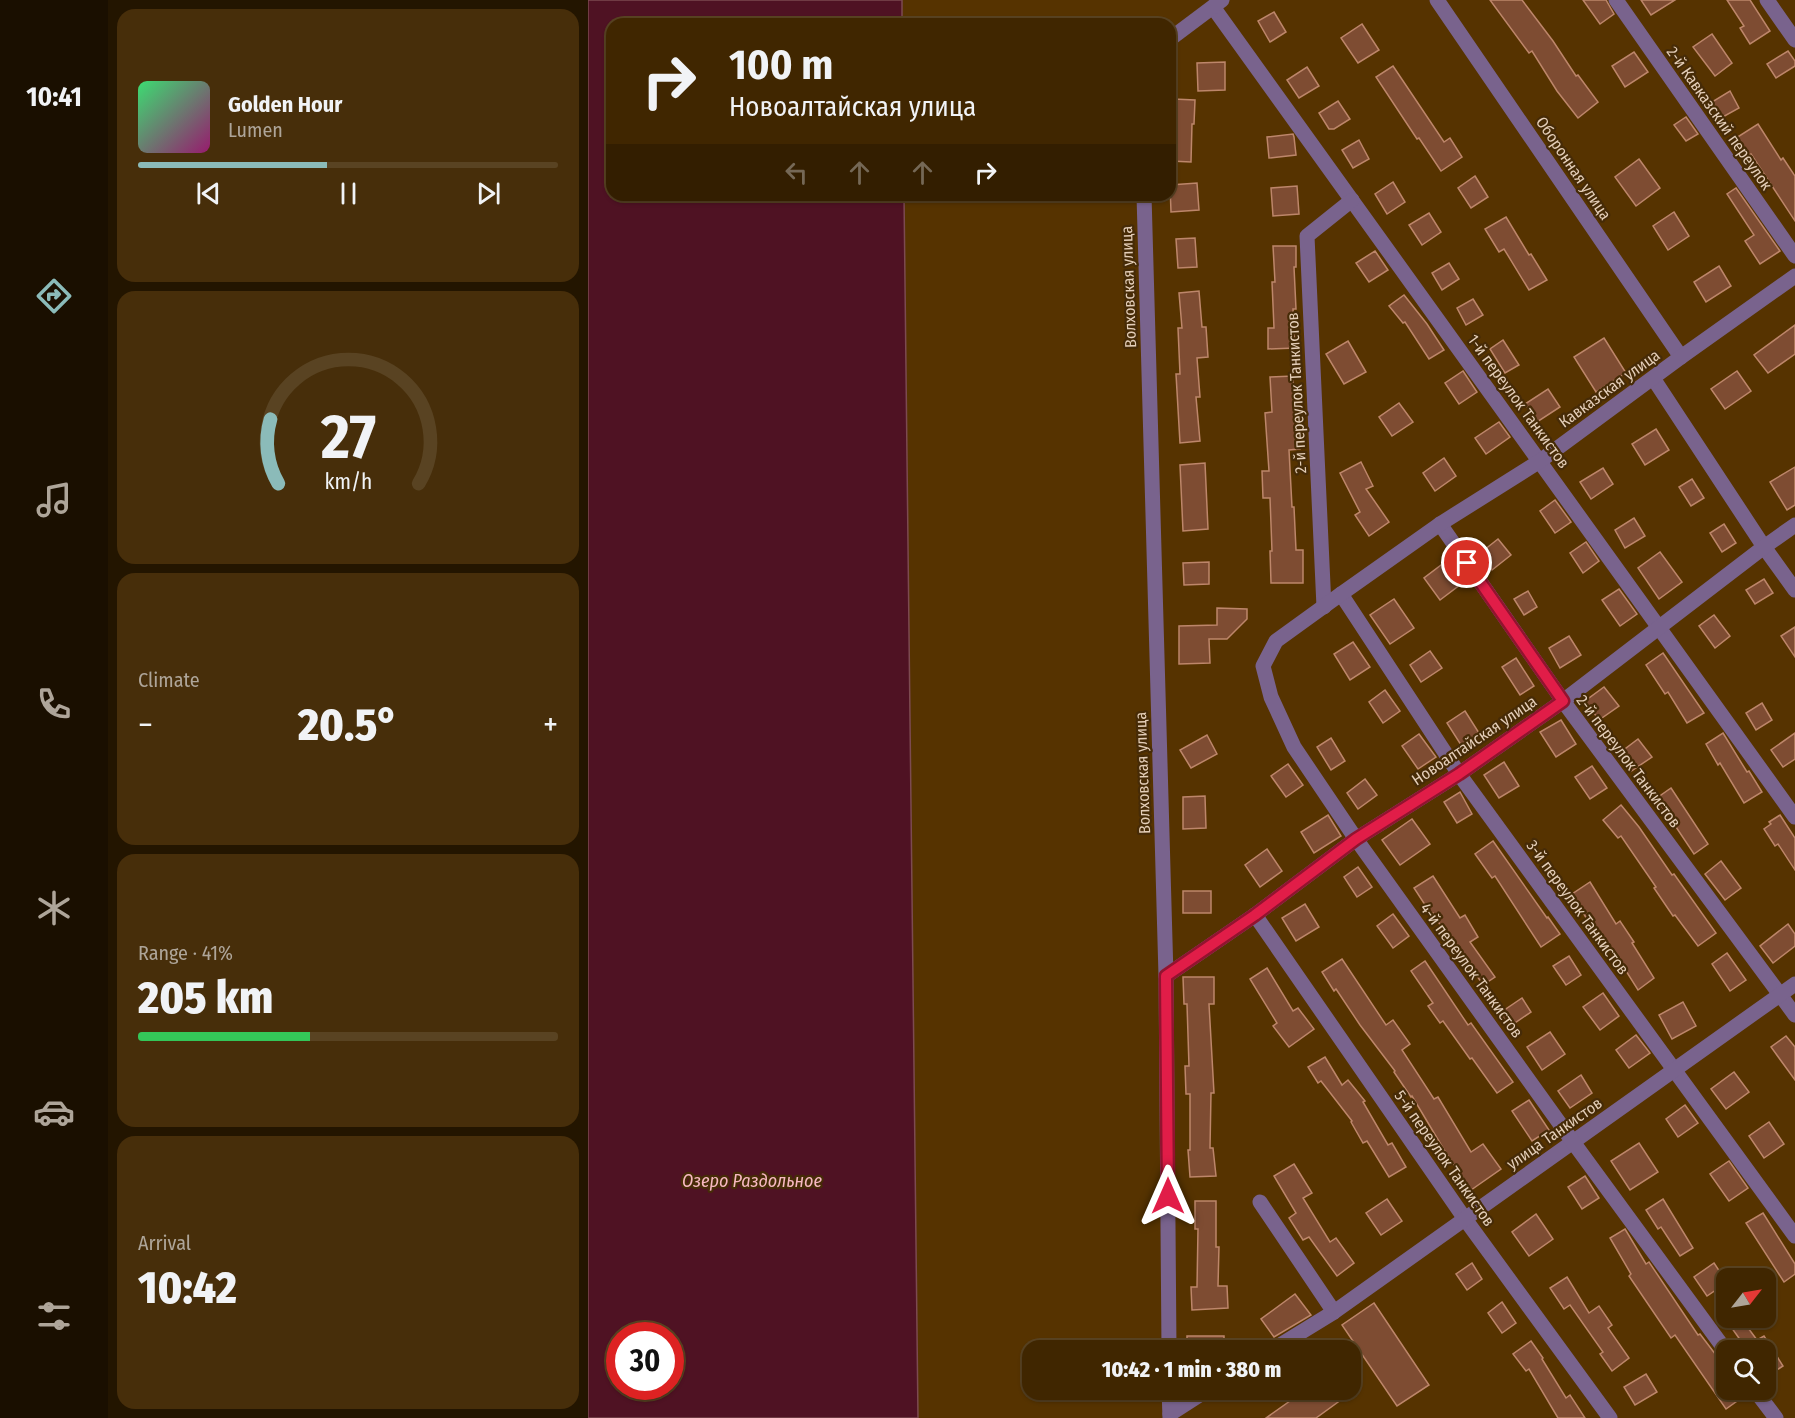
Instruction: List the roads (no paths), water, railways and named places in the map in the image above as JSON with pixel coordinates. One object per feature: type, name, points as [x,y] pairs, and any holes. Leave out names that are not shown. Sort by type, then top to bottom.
[{"type":"street","name":"Оборонная улица","points":[[1437,0],[1681,357]]},
{"type":"street","name":"2-й Кавказский переулок","points":[[1616,0],[1795,256]]},
{"type":"street","points":[[1767,0],[1795,40]]},
{"type":"street","points":[[1176,34],[1218,3]]},
{"type":"street","name":"1-й переулок Танкистов","points":[[1218,3],[1352,200],[1795,817]]},
{"type":"street","name":"2-й переулок Танкистов","points":[[1324,607],[1307,236],[1352,200]]},
{"type":"street","name":"Волховская улица","points":[[1144,201],[1166,976],[1169,1340]]},
{"type":"street","name":"Кавказская улица","points":[[1324,607],[1440,524],[1540,461],[1795,276]]},
{"type":"street","points":[[1653,378],[1764,547],[1795,590]]},
{"type":"street","name":"2-й переулок Танкистов","points":[[1440,524],[1563,701],[1795,1016]]},
{"type":"street","name":"Новоалтайская улица","points":[[1166,976],[1255,915],[1356,839],[1459,774],[1563,701],[1795,525]]},
{"type":"street","name":"3-й переулок Танкистов","points":[[1341,594],[1459,774],[1795,1236]]},
{"type":"street","name":"4-й переулок Танкистов","points":[[1324,607],[1276,641],[1263,666],[1271,698],[1294,747],[1356,839],[1718,1340]]},
{"type":"street","name":"5-й переулок Танкистов","points":[[1255,915],[1465,1219],[1610,1418]]},
{"type":"street","name":"улица Танкистов","points":[[1288,1340],[1334,1312],[1795,984]]},
{"type":"street","points":[[1260,1202],[1334,1312]]},
{"type":"street","points":[[1169,1400],[1170,1416]]},
{"type":"street","points":[[1170,1416],[1193,1400]]},
{"type":"street","points":[[1762,1400],[1776,1418]]},
{"type":"water","name":"Озеро Раздольное","points":[[588,0],[902,0],[902,18],[606,18],[606,201],[904,201],[918,1418],[588,1418]]}]
